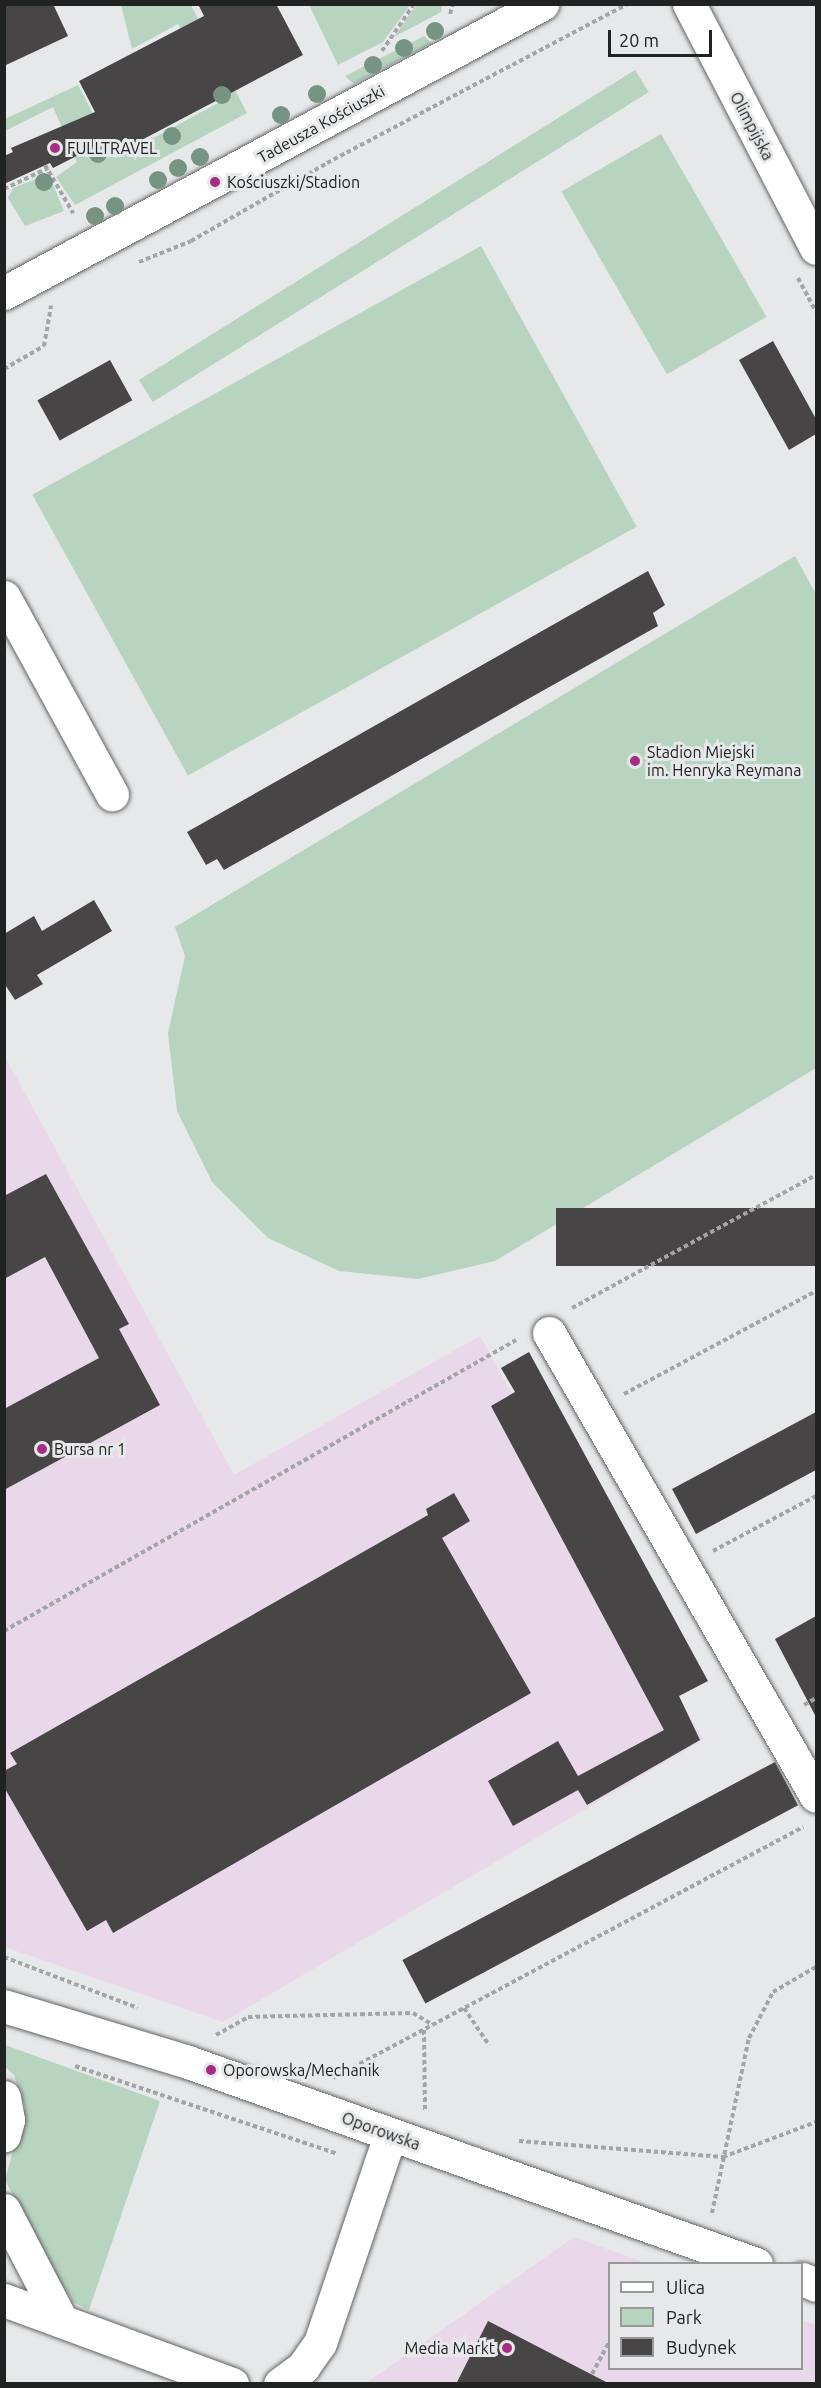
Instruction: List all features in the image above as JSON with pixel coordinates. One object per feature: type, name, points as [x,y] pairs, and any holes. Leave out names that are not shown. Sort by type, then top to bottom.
[{"type":"street","name":"Olimpijska","points":[[689,4],[816,248]]},
{"type":"street","name":"Tadeusza Kościuszki","points":[[7,284],[530,7]]},
{"type":"street","points":[[4,597],[112,794]]},
{"type":"street","points":[[545,1328],[813,1810]]},
{"type":"street","name":"Oporowska","points":[[4,2006],[188,2062],[750,2262]]},
{"type":"street","points":[[4,2097],[8,2120],[4,2135]]},
{"type":"street","points":[[280,2384],[303,2367],[320,2343],[390,2135]]},
{"type":"street","points":[[4,2210],[61,2320]]},
{"type":"street","points":[[4,2300],[232,2384]]},
{"type":"path","points":[[380,52],[414,4]]},
{"type":"path","points":[[133,264],[190,241],[327,163],[627,4]]},
{"type":"path","points":[[4,189],[47,166],[73,213]]},
{"type":"path","points":[[4,369],[45,346],[52,302]]},
{"type":"path","points":[[4,1630],[816,1175]]},
{"type":"path","points":[[617,1395],[816,1291]]},
{"type":"path","points":[[710,1553],[816,1496]]},
{"type":"path","points":[[804,1705],[816,1698]]},
{"type":"path","points":[[330,2080],[464,2008],[813,1810]]},
{"type":"path","points":[[711,2220],[749,2038],[773,1992],[816,1967]]},
{"type":"path","points":[[464,2008],[489,2045]]},
{"type":"path","points":[[215,2036],[248,2017],[413,2013],[433,2025]]},
{"type":"path","points":[[424,2030],[425,2117]]},
{"type":"path","points":[[510,2143],[723,2157],[816,2122]]},
{"type":"path","points":[[592,2374],[608,2342]]},
{"type":"shaded area","points":[[4,1055],[234,1475],[480,1336],[703,1740],[223,2022],[5,1947]]},
{"type":"shaded area","points":[[574,2237],[643,2262],[608,2262],[608,2370],[803,2370],[803,2320],[816,2325],[816,2383],[365,2384]]},
{"type":"green space","points":[[417,4],[442,5],[441,12],[394,37]]},
{"type":"green space","points":[[121,5],[191,5],[247,113],[75,205],[56,177],[77,162],[53,107],[5,131],[5,119],[78,85],[116,158],[220,102],[178,24],[132,49]]},
{"type":"green space","points":[[309,5],[410,5],[383,42],[338,65]]},
{"type":"green space","points":[[424,36],[432,43],[354,84],[345,76]]},
{"type":"green space","points":[[635,70],[649,92],[153,402],[139,380]]},
{"type":"green space","points":[[661,134],[767,317],[667,374],[561,192]]},
{"type":"green space","points":[[44,176],[52,182],[64,211],[25,226],[8,198],[13,188]]},
{"type":"green space","points":[[481,246],[637,527],[188,775],[32,495]]},
{"type":"green space","name":"Stadion Miejski im. Henryka Reymana","points":[[795,556],[816,594],[816,1068],[495,1261],[418,1279],[339,1271],[268,1238],[212,1182],[177,1111],[168,1033],[185,956],[175,927]]},
{"type":"green space","points":[[5,2045],[160,2101],[89,2310],[73,2302],[56,2276],[5,2180],[25,2108],[14,2075],[5,2067]]},
{"type":"building","points":[[4,4],[53,4],[68,36],[4,66]]},
{"type":"building","points":[[198,4],[276,4],[303,55],[117,153],[110,139],[53,168],[50,163],[4,184],[4,156],[13,152],[11,148],[95,112],[79,81],[204,16]]},
{"type":"building","points":[[773,341],[816,419],[816,434],[789,450],[739,360]]},
{"type":"building","points":[[110,360],[132,400],[60,440],[37,400]]},
{"type":"building","points":[[648,571],[665,605],[653,613],[658,626],[224,870],[217,859],[206,865],[187,832]]},
{"type":"building","points":[[94,900],[112,931],[37,975],[43,984],[15,1000],[4,983],[4,934],[34,916],[42,931]]},
{"type":"building","points":[[46,1174],[129,1324],[119,1329],[160,1405],[4,1490],[4,1409],[99,1358],[45,1257],[4,1279],[4,1196]]},
{"type":"building","points":[[556,1208],[816,1208],[816,1266],[556,1266]]},
{"type":"building","points":[[529,1352],[708,1681],[679,1696],[700,1740],[587,1805],[578,1790],[513,1826],[488,1781],[558,1741],[578,1776],[664,1730],[491,1406],[515,1392],[501,1368]]},
{"type":"building","points":[[816,1412],[816,1470],[696,1534],[672,1489]]},
{"type":"building","points":[[454,1493],[470,1521],[442,1538],[531,1693],[113,1933],[106,1920],[87,1931],[4,1787],[4,1771],[17,1764],[10,1753],[428,1515],[426,1509]]},
{"type":"building","points":[[816,1616],[816,1717],[775,1639]]},
{"type":"building","points":[[775,1762],[798,1805],[425,2003],[402,1960]]},
{"type":"building","name":"Media Markt","points":[[488,2321],[610,2384],[456,2384]]},
{"type":"place","name":"FULLTRAVEL","points":[[55,148]]},
{"type":"place","name":"Kościuszki/Stadion","points":[[215,182]]},
{"type":"place","name":"Stadion Miejski im. Henryka Reymana","points":[[635,761]]},
{"type":"place","name":"Bursa nr 1","points":[[42,1449]]},
{"type":"place","name":"Oporowska/Mechanik","points":[[211,2070]]},
{"type":"place","name":"Media Markt","points":[[507,2348]]}]
